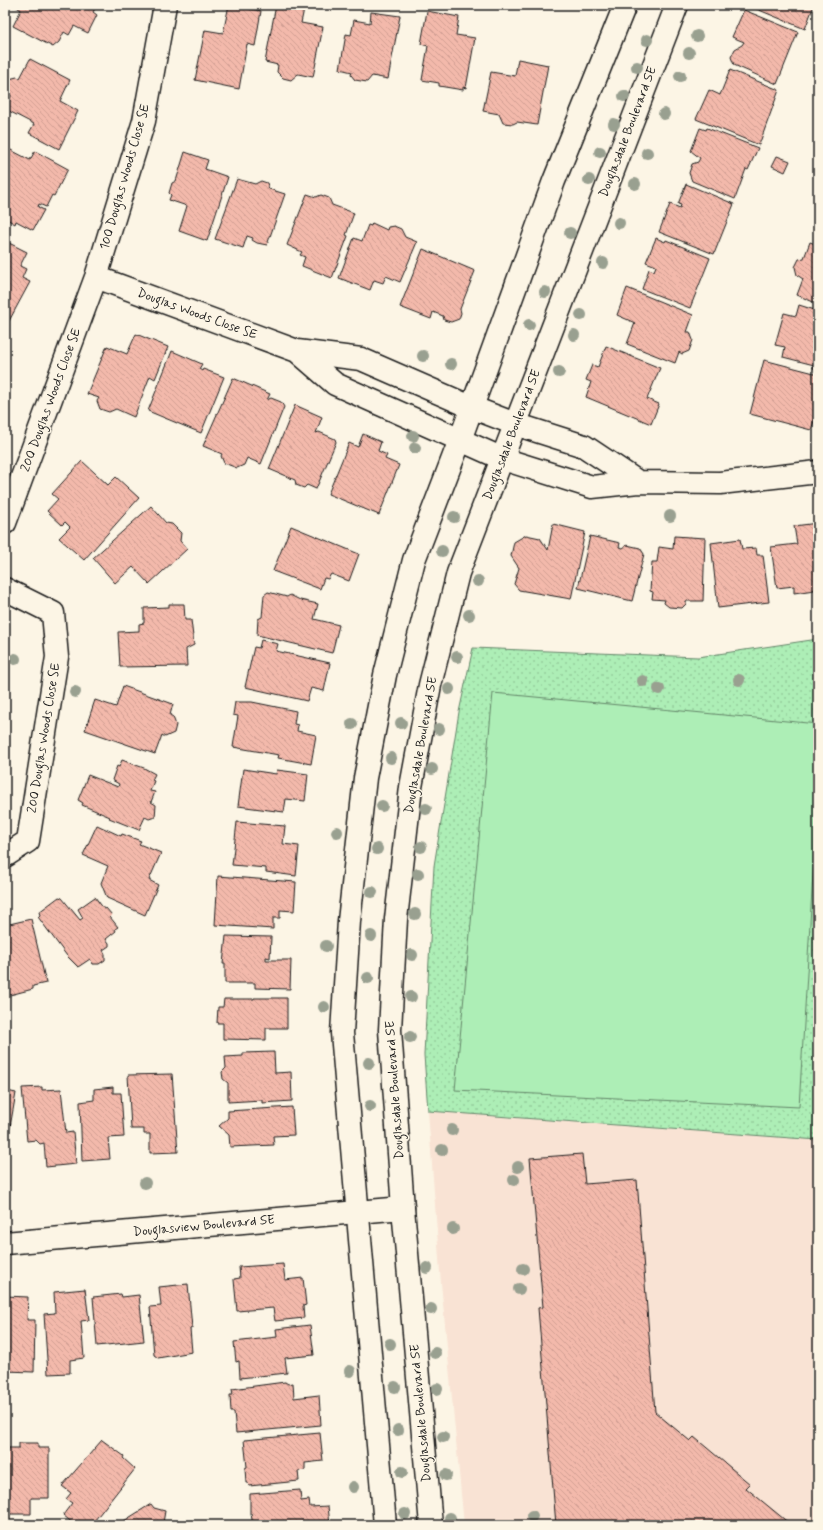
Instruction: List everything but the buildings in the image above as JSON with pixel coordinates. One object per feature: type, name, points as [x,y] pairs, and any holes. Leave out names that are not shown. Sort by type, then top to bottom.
[{"type":"street","name":"100 Douglas Woods Close SE","points":[[96,277],[144,121],[165,5]]},
{"type":"street","points":[[385,1525],[342,1033],[349,921],[365,778],[385,675],[414,560],[460,440],[554,181],[625,5]]},
{"type":"street","name":"Douglasdale Boulevard SE","points":[[431,1525],[403,1208],[390,1030],[396,919],[411,787],[430,685],[458,573],[677,5]]},
{"type":"street","name":"Douglas Woods Close SE","points":[[96,277],[297,351],[361,358],[471,407],[515,424],[584,446],[638,482]]},
{"type":"street","name":"200 Douglas Woods Close SE","points":[[5,522],[96,277]]},
{"type":"street","name":"Douglas Woods Close SE","points":[[297,351],[335,384],[503,459],[592,487],[638,482],[720,483],[818,472]]},
{"type":"street","name":"200 Douglas Woods Close SE","points":[[5,589],[53,613],[57,657],[28,841],[5,856]]},
{"type":"street","name":"Douglasview Boulevard SE","points":[[5,1243],[403,1208]]},
{"type":"shaded area","points":[[428,1111],[818,1140],[818,1525],[464,1525],[440,1272]]},
{"type":"green space","points":[[818,639],[818,1140],[428,1111],[424,1055],[434,866],[459,712],[473,648],[698,657]]},
{"type":"green space","points":[[493,693],[818,724],[818,790],[799,1107],[455,1090]]}]
